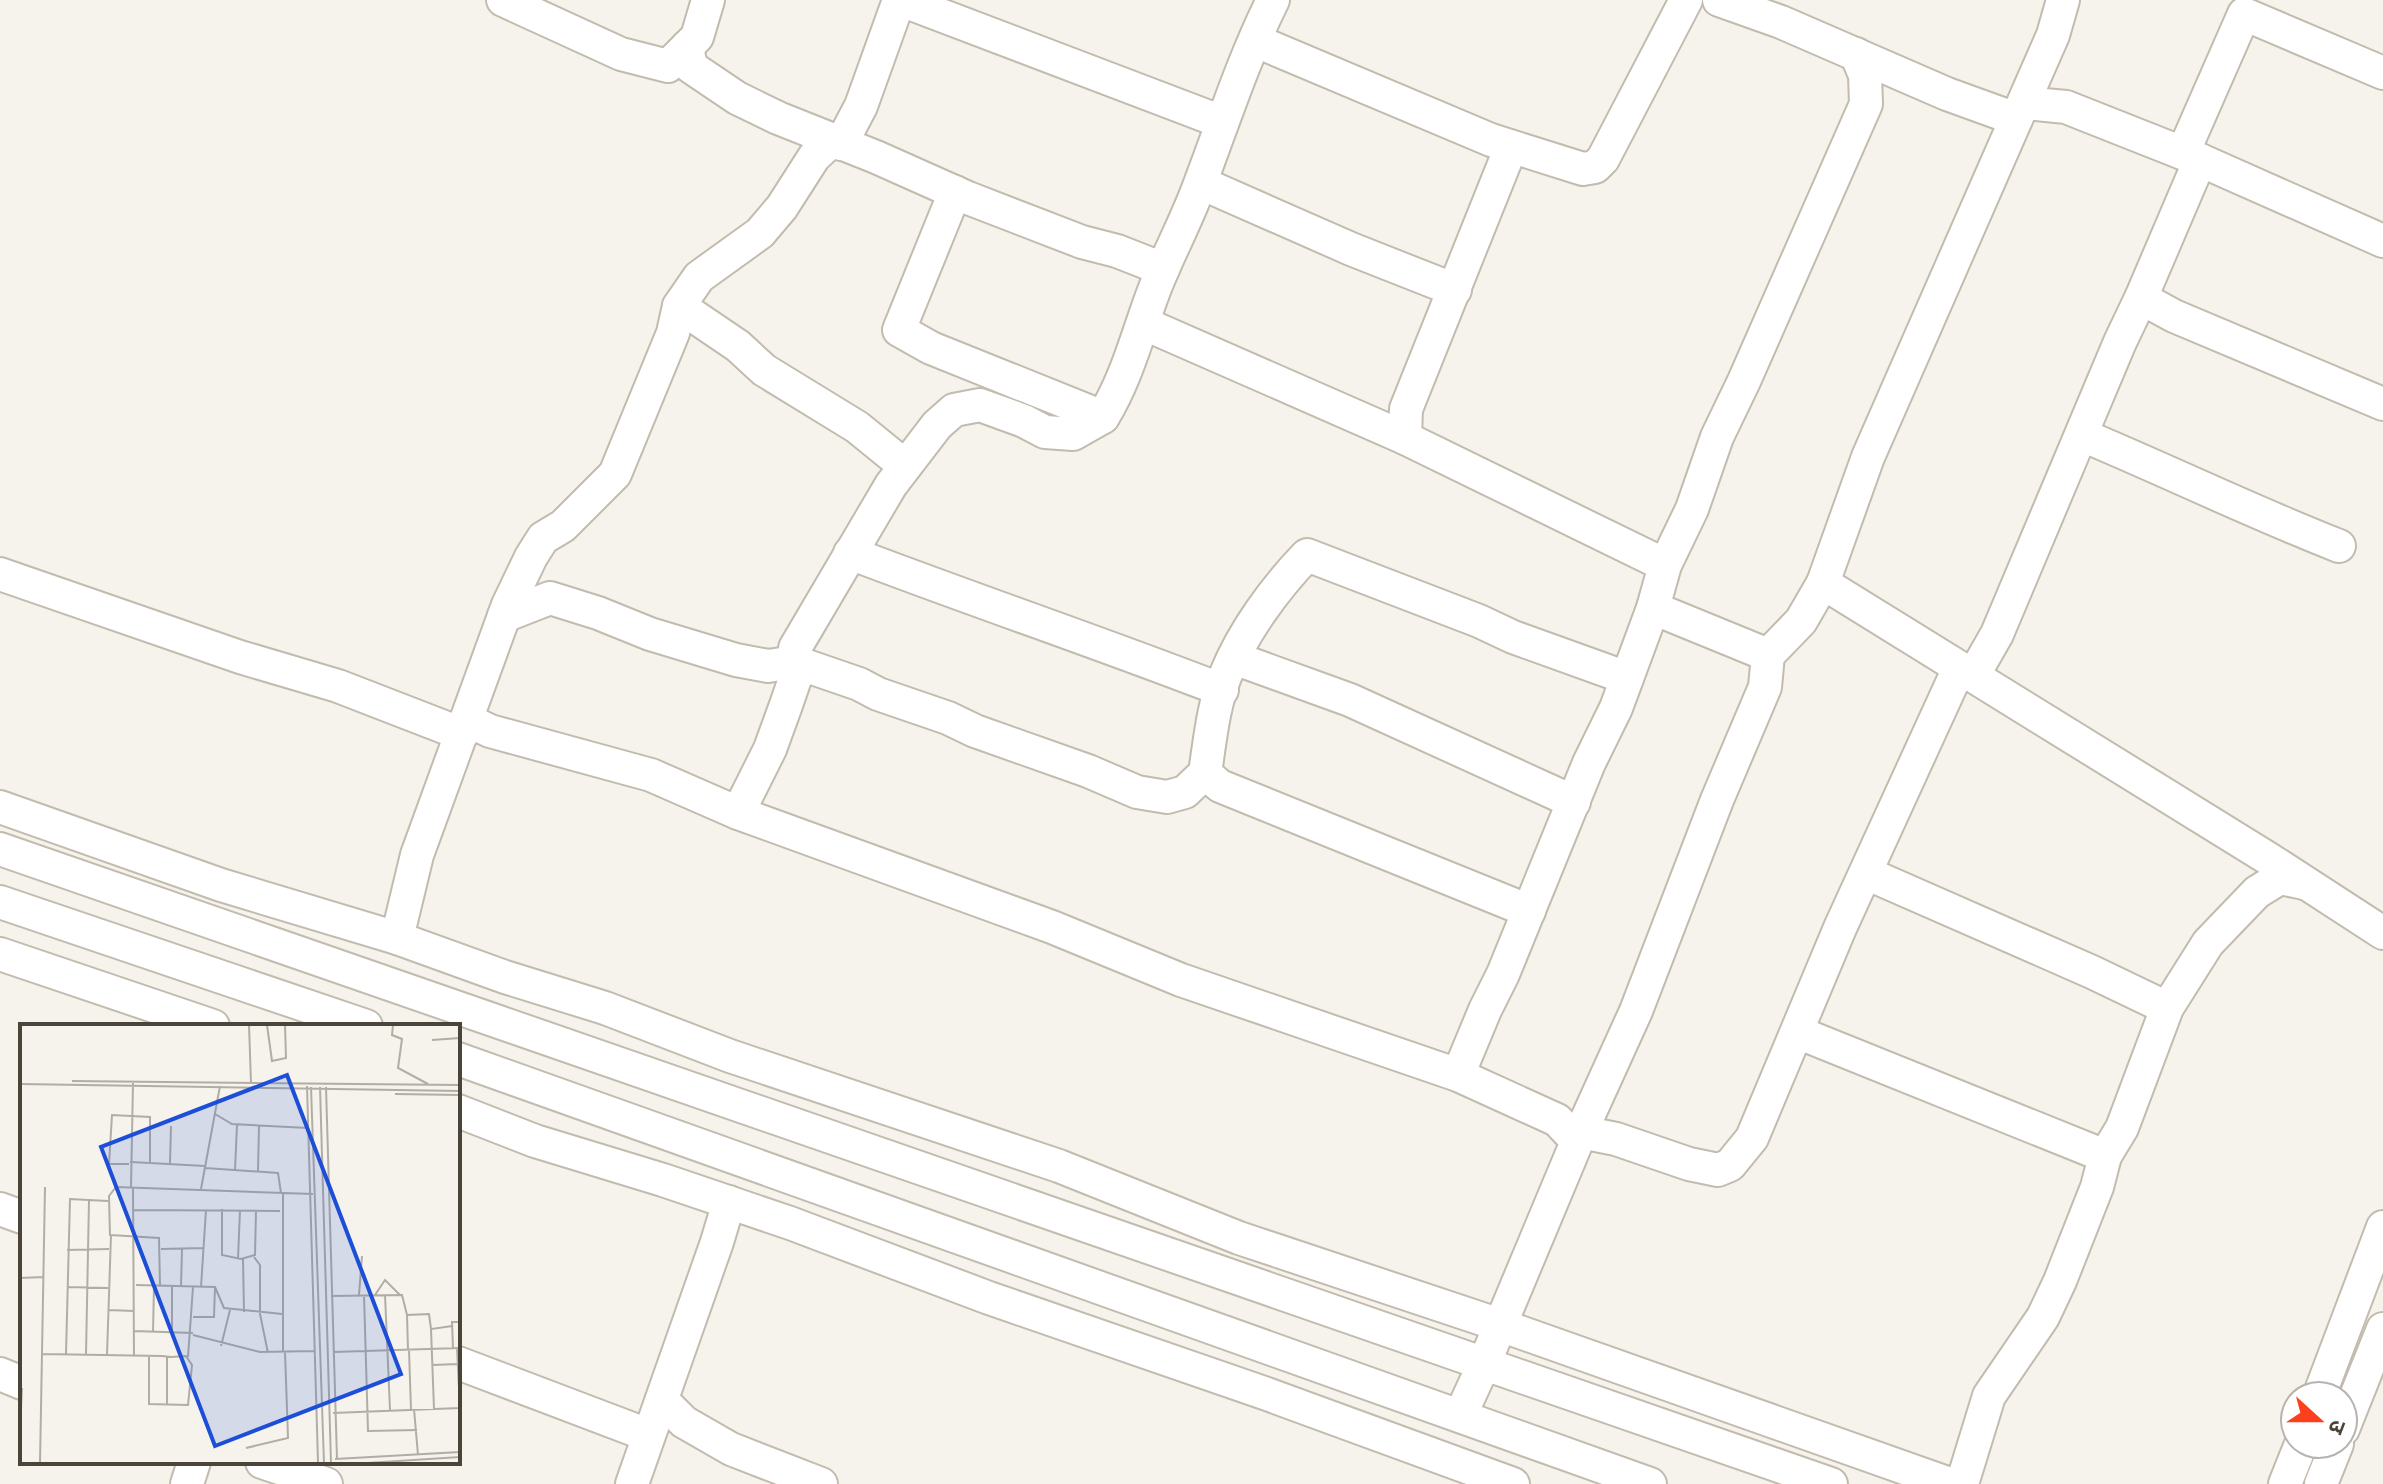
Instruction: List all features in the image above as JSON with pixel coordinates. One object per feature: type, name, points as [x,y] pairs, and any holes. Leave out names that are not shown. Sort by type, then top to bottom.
[{"type":"street","points":[[503,0],[633,57],[668,66],[697,37],[708,0]]},
{"type":"street","points":[[397,938],[417,855],[504,616],[531,557],[543,538],[563,526],[615,474],[673,333],[679,306],[699,277],[760,233],[782,207],[814,157],[837,142],[861,106],[900,0],[1222,122]]},
{"type":"street","points":[[1256,41],[1511,147],[1583,169],[1595,167],[1603,159],[1686,0]]},
{"type":"street","points":[[1719,0],[1781,22],[1947,94],[2020,111],[2066,107],[2191,156],[2383,241]]},
{"type":"street","points":[[1460,1416],[1579,1136],[1636,1011],[1717,800],[1765,687],[1768,655],[1801,621],[1823,583],[1874,443],[2053,35],[2063,0]]},
{"type":"street","points":[[738,813],[770,749],[796,676],[795,648],[905,466],[937,425],[954,410],[980,405],[1045,432],[1073,434],[1103,417],[1117,394],[1163,269],[1201,183],[1271,1]]},
{"type":"street","points":[[0,574],[240,657],[464,727],[490,731],[651,775],[738,813],[1052,927],[1181,980],[1458,1075],[1557,1120],[1579,1136],[1630,1143],[1689,1164],[1718,1170],[1730,1165],[1752,1138],[1866,873],[1966,672],[1997,634],[2141,298],[2244,14],[2383,73]]},
{"type":"street","points":[[687,47],[691,67],[737,98],[955,192],[1082,242],[1117,251],[1163,269]]},
{"type":"street","points":[[1458,1075],[1627,678],[1665,565],[1692,509],[1717,437],[1866,104],[1865,75],[1856,54]]},
{"type":"street","points":[[1405,438],[1406,409],[1511,147]]},
{"type":"street","points":[[1201,183],[1351,249],[1455,290]]},
{"type":"street","points":[[955,192],[899,330],[931,348],[1103,417]]},
{"type":"street","points":[[2141,298],[2174,316],[2383,404]]},
{"type":"street","points":[[679,306],[738,346],[764,370],[857,427],[905,466]]},
{"type":"street","points":[[1145,324],[1405,438],[1665,565]]},
{"type":"street","points":[[2082,435],[2339,546]]},
{"type":"street","points":[[850,553],[1222,690]]},
{"type":"street","points":[[504,616],[550,598],[650,634],[736,660],[768,666],[795,662],[1137,792],[1167,797],[1185,792],[1205,773],[1225,676],[1242,642],[1290,573],[1307,555],[1513,637],[1627,678]]},
{"type":"street","points":[[1823,583],[2383,933]]},
{"type":"street","points":[[1653,608],[1768,655]]},
{"type":"street","points":[[1234,658],[1350,700],[1574,802]]},
{"type":"street","points":[[1205,773],[1220,786],[1260,804],[1529,911]]},
{"type":"street","points":[[0,807],[221,885],[397,938],[505,977],[605,1008],[744,1061],[1059,1166],[1239,1238],[1500,1325],[1950,1484]]},
{"type":"street","points":[[0,849],[1831,1484]]},
{"type":"street","points":[[1866,873],[2167,1008]]},
{"type":"street","points":[[1962,1484],[1989,1396],[2048,1305],[2097,1187],[2105,1156],[2122,1128],[2167,1008],[2208,943],[2257,892],[2280,878],[2304,883]]},
{"type":"street","points":[[0,902],[360,1024]]},
{"type":"street","points":[[0,954],[207,1024]]},
{"type":"street","points":[[1797,1032],[2105,1156]]},
{"type":"street","points":[[460,1060],[1650,1484]]},
{"type":"street","points":[[460,1112],[535,1141],[874,1252],[989,1298],[1267,1394],[1513,1484]]},
{"type":"street","points":[[632,1484],[729,1202]]},
{"type":"street","points":[[0,1209],[20,1216]]},
{"type":"street","points":[[2325,1380],[2383,1227]]},
{"type":"street","points":[[2359,1389],[2383,1329]]},
{"type":"street","points":[[460,1364],[648,1435]]},
{"type":"street","points":[[0,1374],[20,1382]]},
{"type":"street","points":[[662,1400],[684,1422],[731,1449],[821,1484]]},
{"type":"street","points":[[2285,1484],[2295,1460]]},
{"type":"street","points":[[2321,1484],[2331,1460]]},
{"type":"street","points":[[187,1484],[193,1464]]},
{"type":"street","points":[[268,1464],[326,1484]]}]
